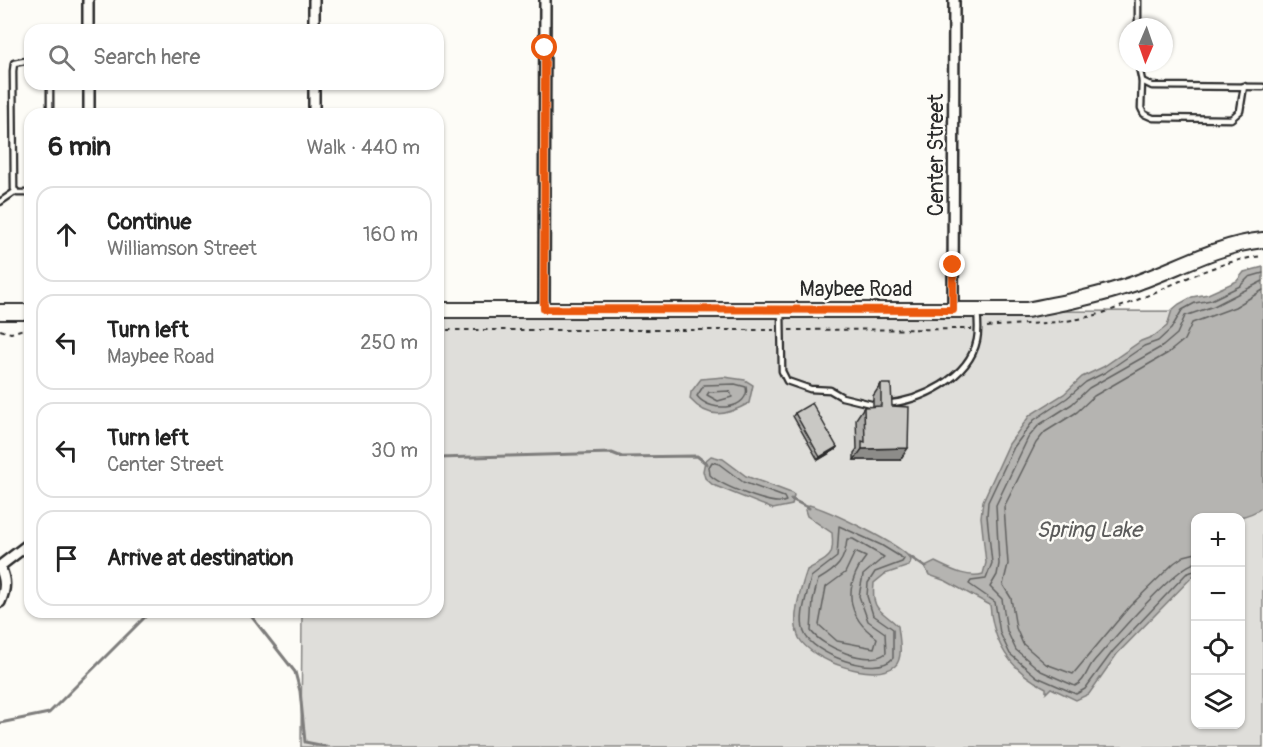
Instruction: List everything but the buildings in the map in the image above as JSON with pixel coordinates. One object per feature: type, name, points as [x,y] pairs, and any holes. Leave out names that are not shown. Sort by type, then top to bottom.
[{"type":"main road","name":"Maybee Road","points":[[444,310],[1026,310],[1108,292],[1135,284],[1224,247],[1263,240]]},
{"type":"main road","points":[[0,312],[24,312]]},
{"type":"street","points":[[88,0],[88,24]]},
{"type":"street","points":[[314,0],[314,24]]},
{"type":"street","points":[[544,309],[545,0]]},
{"type":"street","name":"Center Street","points":[[953,310],[954,0]]},
{"type":"street","points":[[89,90],[89,108]]},
{"type":"street","points":[[314,90],[314,108]]},
{"type":"street","points":[[0,602],[5,588],[5,578],[0,566],[24,548]]},
{"type":"lane","points":[[1138,0],[1138,18]]},
{"type":"lane","points":[[16,191],[13,71],[14,63],[24,61]]},
{"type":"lane","points":[[1140,72],[1141,108],[1144,114],[1153,118],[1234,118],[1240,111],[1244,87]]},
{"type":"lane","points":[[1142,81],[1152,86],[1263,87]]},
{"type":"lane","points":[[50,90],[50,108]]},
{"type":"lane","points":[[0,202],[16,191],[24,192]]},
{"type":"lane","points":[[781,309],[782,371],[788,381],[810,389],[830,390],[842,398],[871,404]]},
{"type":"lane","points":[[885,404],[914,399],[948,381],[957,372],[970,356],[977,342],[977,311]]},
{"type":"path","points":[[0,330],[11,333],[24,329]]},
{"type":"shaded area","points":[[1263,311],[1263,747],[301,747],[302,618],[444,618],[444,312]]},
{"type":"water","name":"Spring Lake","points":[[1263,267],[1263,507],[1245,516],[1245,513],[1191,513],[1191,578],[1117,654],[1089,694],[1076,700],[1051,688],[1046,693],[1046,688],[1022,673],[1006,654],[995,632],[990,605],[946,581],[929,575],[925,567],[935,562],[964,574],[983,574],[986,563],[981,517],[983,501],[1009,444],[1030,415],[1064,394],[1082,377],[1103,367],[1141,341],[1154,336],[1167,326],[1172,310],[1179,304],[1237,281],[1244,272]]},
{"type":"water","points":[[724,377],[745,380],[753,385],[749,403],[733,411],[718,414],[704,410],[690,399],[691,392],[701,379]]},
{"type":"water","points":[[711,456],[723,459],[746,476],[791,493],[794,495],[792,505],[773,509],[713,485],[705,478],[703,471],[705,461]]},
{"type":"water","points":[[809,505],[847,520],[881,538],[906,554],[911,560],[909,566],[885,574],[874,583],[873,592],[876,605],[898,626],[900,641],[898,662],[885,671],[872,672],[843,667],[816,654],[799,638],[796,613],[807,570],[828,557],[833,542],[832,533],[807,516],[805,510]]},
{"type":"waterway","points":[[444,458],[612,453],[622,457],[697,456],[707,464]]},
{"type":"waterway","points":[[791,499],[809,508]]},
{"type":"waterway","points":[[909,556],[925,567]]},
{"type":"waterway","points":[[0,723],[49,713],[144,618]]},
{"type":"waterway","points":[[253,618],[295,672],[300,691],[305,742],[325,746]]},
{"type":"route","points":[[545,48],[544,309],[953,310],[953,265]]}]
